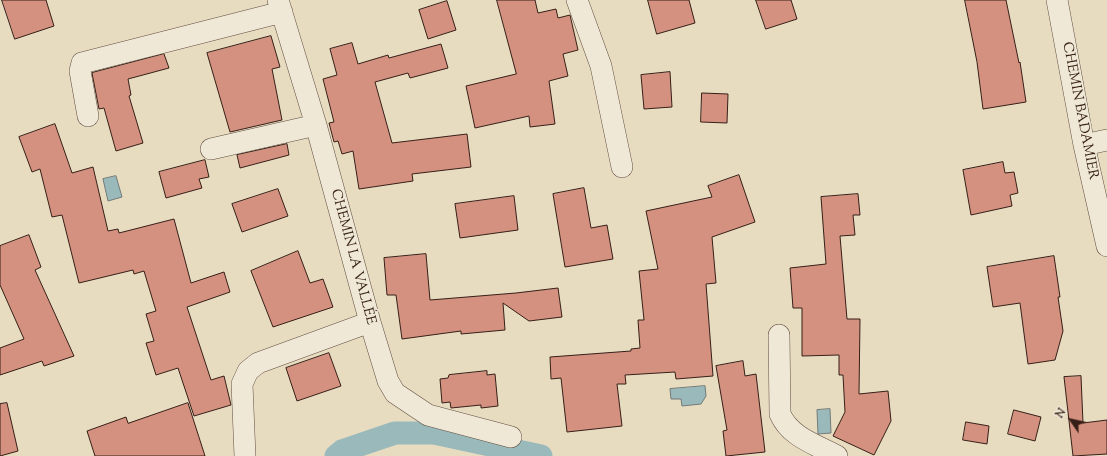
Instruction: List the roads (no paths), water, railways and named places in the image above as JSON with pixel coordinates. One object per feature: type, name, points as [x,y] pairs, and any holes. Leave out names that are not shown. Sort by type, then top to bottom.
[{"type":"street","points":[[577,0],[601,66],[622,167]]},
{"type":"street","name":"CHEMIN BADAMIER","points":[[1057,0],[1084,145],[1107,246]]},
{"type":"street","points":[[88,116],[80,71],[82,63],[280,6]]},
{"type":"street","name":"CHEMIN LA VALLÉE","points":[[280,6],[316,125],[370,322],[388,381],[394,394],[428,415],[511,437]]},
{"type":"street","points":[[211,150],[316,125]]},
{"type":"street","points":[[1084,145],[1107,140]]},
{"type":"street","points":[[245,456],[242,384],[248,371],[258,363],[370,322]]},
{"type":"street","points":[[779,334],[780,414],[784,424],[791,432],[837,456]]},
{"type":"water","points":[[116,176],[122,197],[108,201],[103,179]]},
{"type":"water","points":[[705,386],[706,396],[701,404],[682,406],[681,399],[671,399],[670,389]]},
{"type":"water","points":[[830,409],[831,433],[818,434],[817,410]]},
{"type":"waterway","points":[[336,456],[342,451],[395,433],[434,433],[541,456]]}]
